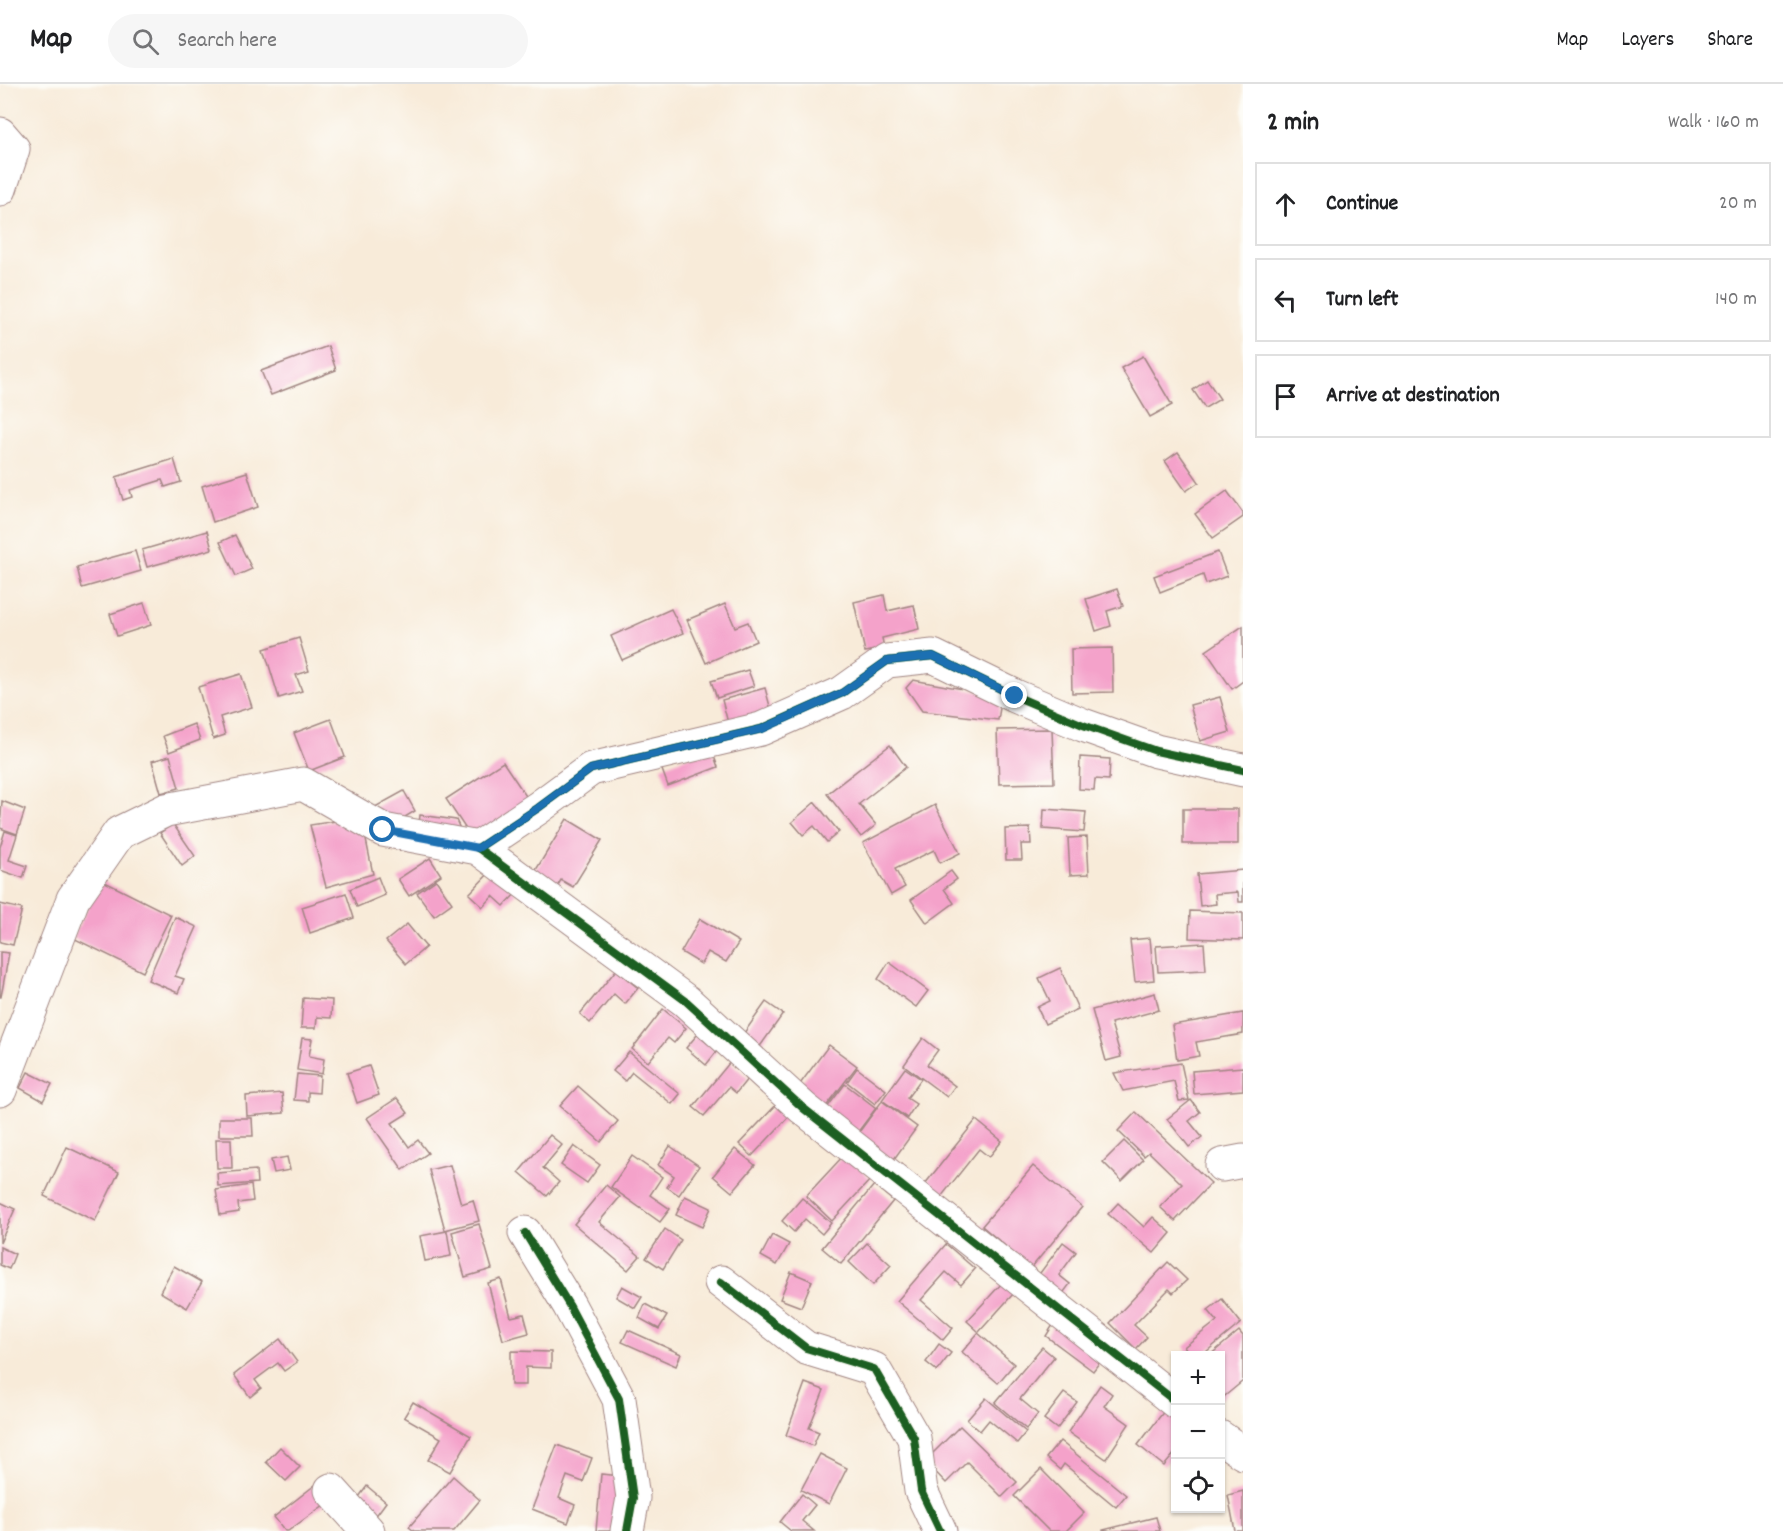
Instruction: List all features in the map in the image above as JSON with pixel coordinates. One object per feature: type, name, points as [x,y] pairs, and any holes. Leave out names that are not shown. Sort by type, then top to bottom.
[{"type":"street","points":[[0,134],[13,150],[0,189]]},
{"type":"street","points":[[478,848],[591,769],[762,729],[842,693],[887,661],[933,656],[1015,696],[1093,729],[1156,751],[1243,770]]},
{"type":"street","points":[[0,1090],[73,899],[119,833],[166,810],[303,784],[383,830],[478,848],[686,1001],[803,1108],[1171,1398]]},
{"type":"street","points":[[525,1233],[569,1305],[619,1399],[633,1498],[627,1531]]},
{"type":"street","points":[[721,1282],[806,1348],[874,1369],[914,1438],[921,1491],[940,1531]]},
{"type":"street","points":[[1225,1432],[1243,1418]]},
{"type":"street","points":[[1225,1438],[1243,1453]]},
{"type":"street","points":[[331,1490],[369,1531]]},
{"type":"building","points":[[328,346],[336,370],[271,395],[261,371]]},
{"type":"building","points":[[1143,356],[1172,405],[1150,417],[1121,368]]},
{"type":"building","points":[[1207,380],[1220,399],[1205,408],[1193,390]]},
{"type":"building","points":[[1178,452],[1199,482],[1186,491],[1165,461]]},
{"type":"building","points":[[174,459],[181,482],[165,487],[162,480],[130,490],[132,497],[123,500],[116,477]]},
{"type":"building","points":[[247,472],[258,507],[213,522],[202,486]]},
{"type":"building","points":[[1227,491],[1243,513],[1243,517],[1213,538],[1195,514]]},
{"type":"building","points":[[207,531],[212,549],[147,567],[142,550]]},
{"type":"building","points":[[235,535],[252,569],[236,576],[220,542]]},
{"type":"building","points":[[135,551],[141,571],[82,588],[77,567]]},
{"type":"building","points":[[1218,552],[1227,576],[1206,584],[1203,575],[1160,592],[1154,576]]},
{"type":"building","points":[[1117,589],[1123,606],[1107,611],[1111,626],[1096,631],[1086,599]]},
{"type":"building","points":[[884,595],[887,611],[914,605],[919,629],[882,638],[884,648],[865,652],[854,602]]},
{"type":"building","points":[[144,603],[151,625],[117,636],[110,614]]},
{"type":"building","points":[[725,604],[735,627],[748,622],[756,641],[706,663],[687,620]]},
{"type":"building","points":[[671,609],[683,633],[622,660],[611,636]]},
{"type":"building","points":[[1243,626],[1243,681],[1232,689],[1206,651]]},
{"type":"building","points":[[299,638],[309,671],[296,675],[302,691],[279,698],[264,649]]},
{"type":"building","points":[[1112,648],[1113,692],[1072,693],[1071,649]]},
{"type":"building","points":[[748,670],[754,686],[717,698],[711,681]]},
{"type":"building","points":[[241,674],[252,707],[220,717],[225,735],[213,739],[198,687]]},
{"type":"building","points":[[913,680],[1002,696],[998,720],[922,711],[906,688]]},
{"type":"building","points":[[765,688],[771,710],[728,723],[722,700]]},
{"type":"building","points":[[1220,697],[1230,732],[1200,741],[1190,705]]},
{"type":"building","points":[[331,719],[345,757],[309,771],[294,733]]},
{"type":"building","points":[[194,724],[200,740],[169,752],[163,736]]},
{"type":"building","points":[[1052,729],[1054,783],[999,784],[997,730]]},
{"type":"building","points":[[890,745],[906,767],[859,804],[876,825],[861,837],[827,794]]},
{"type":"building","points":[[711,748],[718,767],[668,786],[661,767]]},
{"type":"building","points":[[170,756],[179,788],[161,793],[152,761]]},
{"type":"building","points":[[1080,757],[1110,759],[1109,780],[1095,779],[1094,790],[1079,789]]},
{"type":"building","points":[[503,762],[530,802],[473,840],[446,799]]},
{"type":"building","points":[[404,791],[415,811],[387,828],[375,807]]},
{"type":"building","points":[[2,801],[25,810],[17,834],[0,828]]},
{"type":"building","points":[[815,802],[839,832],[827,842],[814,826],[803,835],[792,822]]},
{"type":"building","points":[[935,805],[960,853],[940,863],[934,850],[895,869],[905,887],[891,895],[863,843]]},
{"type":"building","points":[[1044,809],[1086,812],[1084,832],[1043,829]]},
{"type":"building","points":[[1183,809],[1238,809],[1238,844],[1183,844]]},
{"type":"building","points":[[420,815],[456,820],[465,840],[418,834]]},
{"type":"building","points":[[567,819],[602,840],[573,887],[561,880],[554,892],[531,878]]},
{"type":"building","points":[[336,821],[365,835],[373,874],[326,887],[310,825]]},
{"type":"building","points":[[173,824],[195,856],[182,866],[160,833]]},
{"type":"building","points":[[1030,828],[1031,844],[1021,844],[1022,860],[1006,860],[1005,829]]},
{"type":"building","points":[[5,831],[17,835],[9,860],[27,866],[23,878],[0,870],[0,847]]},
{"type":"building","points":[[1087,837],[1089,874],[1070,875],[1068,838]]},
{"type":"building","points":[[430,858],[441,875],[409,896],[398,879]]},
{"type":"building","points":[[1243,870],[1243,902],[1239,902],[1238,892],[1215,894],[1216,904],[1200,906],[1197,874]]},
{"type":"building","points":[[491,871],[516,893],[504,906],[493,896],[483,907],[469,894]]},
{"type":"building","points":[[951,871],[957,879],[944,889],[954,903],[927,923],[911,900]]},
{"type":"building","points":[[378,877],[385,895],[357,907],[350,889]]},
{"type":"building","points":[[101,880],[171,915],[143,972],[73,938]]},
{"type":"building","points":[[436,880],[452,903],[434,916],[417,893]]},
{"type":"building","points":[[346,893],[354,918],[310,933],[302,907]]},
{"type":"building","points":[[0,904],[22,909],[13,945],[0,942]]},
{"type":"building","points":[[1190,911],[1243,913],[1243,940],[1189,938]]},
{"type":"building","points":[[175,917],[197,927],[175,976],[184,979],[178,993],[148,980]]},
{"type":"building","points":[[700,919],[739,942],[726,962],[708,952],[701,964],[681,952]]},
{"type":"building","points":[[407,924],[426,947],[406,964],[386,941]]},
{"type":"building","points":[[1150,938],[1154,980],[1135,982],[1130,940]]},
{"type":"building","points":[[1204,943],[1206,970],[1158,972],[1156,946]]},
{"type":"building","points":[[0,952],[9,953],[1,997],[0,997]]},
{"type":"building","points":[[889,962],[928,991],[916,1007],[878,979]]},
{"type":"building","points":[[1060,968],[1078,1009],[1045,1024],[1037,1007],[1050,1001],[1039,978]]},
{"type":"building","points":[[616,970],[638,988],[625,1004],[614,994],[590,1023],[580,1014]]},
{"type":"building","points":[[1155,993],[1159,1010],[1111,1023],[1121,1057],[1106,1061],[1092,1010]]},
{"type":"building","points":[[303,998],[332,1000],[331,1018],[317,1017],[316,1028],[301,1028]]},
{"type":"building","points":[[766,1002],[783,1014],[756,1052],[739,1040]]},
{"type":"building","points":[[663,1009],[686,1028],[674,1043],[668,1038],[648,1062],[632,1049]]},
{"type":"building","points":[[1243,1013],[1243,1034],[1196,1042],[1199,1056],[1177,1060],[1172,1025]]},
{"type":"building","points":[[697,1035],[717,1051],[706,1065],[686,1048]]},
{"type":"building","points":[[302,1038],[312,1039],[309,1056],[324,1059],[322,1074],[297,1070]]},
{"type":"building","points":[[923,1038],[938,1050],[927,1065],[955,1086],[947,1097],[904,1065]]},
{"type":"building","points":[[829,1045],[857,1066],[825,1108],[797,1088]]},
{"type":"building","points":[[629,1052],[680,1094],[672,1104],[632,1072],[625,1081],[613,1071]]},
{"type":"building","points":[[730,1062],[748,1078],[736,1093],[729,1087],[704,1116],[693,1107]]},
{"type":"building","points":[[1181,1063],[1189,1100],[1179,1101],[1174,1081],[1123,1091],[1114,1073]]},
{"type":"building","points":[[369,1066],[379,1095],[357,1103],[347,1073]]},
{"type":"building","points":[[1243,1067],[1243,1090],[1194,1094],[1192,1071]]},
{"type":"building","points":[[857,1068],[886,1090],[875,1104],[847,1082]]},
{"type":"building","points":[[905,1068],[921,1079],[907,1098],[916,1104],[907,1118],[882,1100]]},
{"type":"building","points":[[28,1072],[52,1084],[43,1101],[20,1088]]},
{"type":"building","points":[[297,1074],[320,1076],[319,1093],[308,1092],[308,1101],[294,1100]]},
{"type":"building","points":[[845,1084],[876,1108],[854,1137],[823,1113]]},
{"type":"building","points":[[578,1086],[618,1121],[601,1142],[560,1106]]},
{"type":"building","points":[[282,1093],[284,1113],[247,1116],[246,1096]]},
{"type":"building","points":[[397,1098],[408,1113],[392,1123],[409,1147],[418,1140],[428,1153],[403,1170],[367,1118]]},
{"type":"building","points":[[1191,1100],[1200,1112],[1189,1121],[1202,1137],[1189,1147],[1167,1119]]},
{"type":"building","points":[[882,1101],[917,1127],[889,1166],[854,1139]]},
{"type":"building","points":[[779,1102],[792,1113],[752,1156],[739,1144]]},
{"type":"building","points":[[1136,1112],[1211,1183],[1175,1221],[1160,1207],[1182,1184],[1149,1152],[1144,1156],[1118,1131]]},
{"type":"building","points":[[219,1118],[252,1118],[253,1136],[219,1136]]},
{"type":"building","points":[[976,1120],[1002,1141],[989,1157],[979,1149],[937,1202],[921,1189]]},
{"type":"building","points":[[550,1135],[562,1145],[543,1168],[559,1182],[547,1196],[519,1172]]},
{"type":"building","points":[[216,1139],[231,1139],[232,1168],[217,1168]]},
{"type":"building","points":[[1124,1141],[1143,1160],[1122,1181],[1103,1162]]},
{"type":"building","points":[[574,1146],[600,1165],[587,1183],[561,1165]]},
{"type":"building","points":[[670,1146],[699,1166],[679,1195],[667,1187],[674,1176],[658,1165]]},
{"type":"building","points":[[67,1147],[119,1172],[95,1221],[44,1196]]},
{"type":"building","points":[[735,1149],[755,1165],[732,1192],[713,1176]]},
{"type":"building","points":[[845,1154],[871,1179],[832,1221],[806,1196]]},
{"type":"building","points":[[632,1156],[662,1177],[650,1195],[670,1209],[660,1222],[611,1187]]},
{"type":"building","points":[[287,1157],[290,1170],[274,1173],[271,1160]]},
{"type":"building","points":[[450,1165],[461,1204],[473,1200],[479,1221],[445,1230],[429,1170]]},
{"type":"building","points":[[1033,1166],[1082,1207],[1031,1268],[982,1226]]},
{"type":"building","points":[[256,1170],[257,1183],[218,1186],[217,1173]]},
{"type":"building","points":[[251,1185],[253,1201],[238,1203],[239,1212],[220,1215],[216,1190]]},
{"type":"building","points":[[606,1185],[620,1197],[599,1222],[640,1256],[628,1270],[574,1224]]},
{"type":"building","points":[[874,1185],[893,1201],[841,1264],[822,1248]]},
{"type":"building","points":[[685,1196],[711,1208],[702,1227],[676,1215]]},
{"type":"building","points":[[802,1198],[831,1223],[822,1234],[805,1219],[794,1232],[782,1221]]},
{"type":"building","points":[[0,1202],[15,1209],[0,1243]]},
{"type":"building","points":[[1118,1203],[1144,1227],[1153,1217],[1171,1233],[1154,1253],[1108,1214]]},
{"type":"building","points":[[479,1224],[492,1269],[465,1277],[452,1232]]},
{"type":"building","points":[[665,1229],[681,1240],[663,1269],[646,1258]]},
{"type":"building","points":[[447,1231],[451,1256],[425,1261],[420,1236]]},
{"type":"building","points":[[772,1235],[789,1244],[777,1265],[761,1256]]},
{"type":"building","points":[[1063,1242],[1076,1252],[1059,1275],[1070,1284],[1061,1296],[1037,1277]]},
{"type":"building","points":[[867,1243],[891,1265],[873,1285],[849,1262]]},
{"type":"building","points":[[946,1244],[975,1269],[961,1285],[946,1272],[921,1300],[953,1328],[943,1340],[897,1301]]},
{"type":"building","points":[[0,1247],[15,1254],[9,1269],[0,1265]]},
{"type":"building","points":[[1168,1262],[1187,1280],[1173,1293],[1169,1289],[1134,1325],[1147,1337],[1136,1349],[1110,1323]]},
{"type":"building","points":[[174,1266],[202,1282],[187,1308],[160,1292]]},
{"type":"building","points":[[791,1272],[812,1281],[801,1307],[780,1299]]},
{"type":"building","points":[[501,1279],[511,1317],[524,1314],[529,1333],[503,1340],[488,1283]]},
{"type":"building","points":[[1003,1282],[1014,1293],[979,1332],[967,1321]]},
{"type":"building","points":[[622,1286],[642,1297],[635,1308],[616,1297]]},
{"type":"building","points":[[1222,1299],[1241,1323],[1207,1351],[1187,1351],[1184,1347],[1217,1321],[1208,1310]]},
{"type":"building","points":[[645,1304],[667,1316],[659,1329],[639,1318]]},
{"type":"building","points":[[1056,1320],[1105,1355],[1093,1371],[1046,1336]]},
{"type":"building","points":[[628,1330],[681,1354],[676,1366],[622,1342]]},
{"type":"building","points":[[1239,1331],[1243,1336],[1243,1381],[1225,1396],[1225,1351],[1215,1351]]},
{"type":"building","points":[[978,1333],[1014,1364],[998,1383],[962,1352]]},
{"type":"building","points":[[280,1339],[297,1362],[284,1371],[278,1363],[255,1380],[261,1388],[250,1397],[234,1375]]},
{"type":"building","points":[[939,1344],[951,1353],[937,1371],[926,1362]]},
{"type":"building","points":[[1042,1347],[1054,1357],[1020,1399],[1038,1414],[1026,1429],[995,1403]]},
{"type":"building","points":[[511,1351],[551,1352],[551,1368],[526,1367],[526,1385],[511,1385]]},
{"type":"building","points":[[805,1383],[824,1390],[809,1428],[819,1432],[813,1446],[786,1435]]},
{"type":"building","points":[[1100,1385],[1112,1394],[1104,1406],[1129,1424],[1106,1459],[1068,1432]]},
{"type":"building","points":[[1064,1393],[1077,1402],[1057,1429],[1044,1419]]},
{"type":"building","points":[[986,1398],[1026,1432],[1017,1443],[989,1420],[980,1431],[967,1420]]},
{"type":"building","points":[[413,1402],[471,1436],[450,1472],[428,1460],[441,1438],[404,1417]]},
{"type":"building","points":[[1168,1406],[1171,1408],[1171,1458],[1164,1466],[1138,1445]]},
{"type":"building","points":[[960,1426],[1017,1482],[1002,1497],[967,1462],[946,1483],[925,1461]]},
{"type":"building","points":[[1060,1441],[1126,1495],[1116,1507],[1064,1464],[1060,1470],[1046,1458]]},
{"type":"building","points":[[557,1445],[592,1458],[583,1482],[567,1476],[559,1498],[575,1505],[568,1523],[532,1509]]},
{"type":"building","points":[[280,1447],[300,1467],[286,1481],[266,1462]]},
{"type":"building","points":[[820,1454],[847,1468],[829,1504],[801,1490]]},
{"type":"building","points":[[1041,1469],[1084,1513],[1066,1531],[1049,1531],[1014,1496]]},
{"type":"building","points":[[601,1474],[621,1476],[616,1531],[596,1531]]},
{"type":"building","points":[[453,1476],[480,1500],[454,1531],[414,1531],[409,1527]]},
{"type":"building","points":[[315,1485],[328,1502],[285,1531],[274,1517]]},
{"type":"building","points":[[367,1486],[386,1502],[375,1517],[356,1501]]},
{"type":"building","points":[[1243,1491],[1243,1531],[1235,1531],[1228,1495]]},
{"type":"building","points":[[802,1494],[815,1505],[802,1521],[814,1531],[791,1531],[780,1522]]},
{"type":"building","points":[[1156,1517],[1160,1531],[1103,1531],[1103,1530]]},
{"type":"cycle path","points":[[1171,1398],[803,1108],[686,1001],[478,848],[591,769],[761,729],[842,693],[887,661],[933,656],[1015,696],[1083,725],[1156,751],[1243,770]]},
{"type":"cycle path","points":[[525,1233],[569,1305],[619,1399],[633,1498],[627,1531]]},
{"type":"cycle path","points":[[721,1282],[806,1348],[874,1369],[914,1438],[921,1491],[940,1531]]},
{"type":"route","points":[[383,830],[478,848],[591,769],[762,729],[842,693],[887,661],[933,656],[1015,696]]}]
